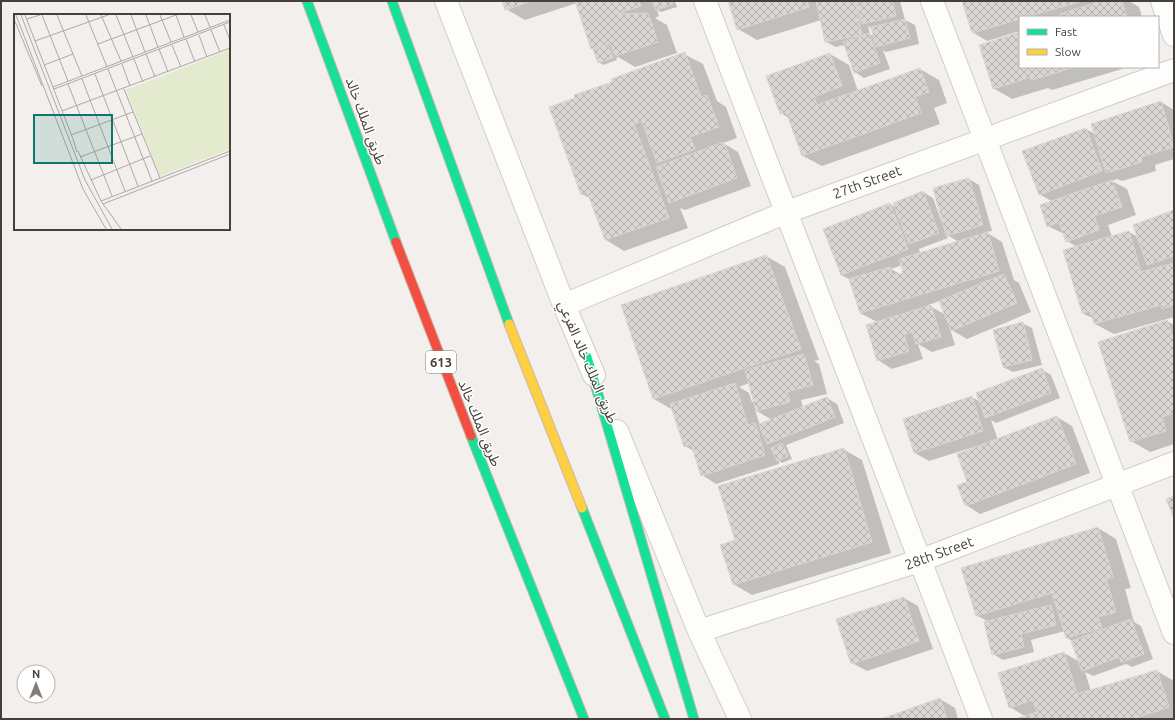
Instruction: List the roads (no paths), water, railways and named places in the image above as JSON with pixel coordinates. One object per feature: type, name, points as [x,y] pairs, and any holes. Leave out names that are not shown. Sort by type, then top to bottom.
[{"type":"highway","name":"طريق الملك خالد","points":[[307,1],[430,334],[584,719]]},
{"type":"highway","points":[[392,1],[504,310],[665,719]]},
{"type":"highway","points":[[587,357],[694,719]]},
{"type":"street","name":"طريق الملك خالد الفرعي","points":[[446,1],[564,305],[587,357],[699,631],[740,719]]},
{"type":"street","points":[[705,1],[981,719]]},
{"type":"street","points":[[932,1],[1174,633]]},
{"type":"street","points":[[1162,1],[1174,35]]},
{"type":"street","name":"27th Street","points":[[564,305],[787,212],[1174,70]]},
{"type":"street","name":"28th Street","points":[[699,631],[919,561],[1174,463]]}]
